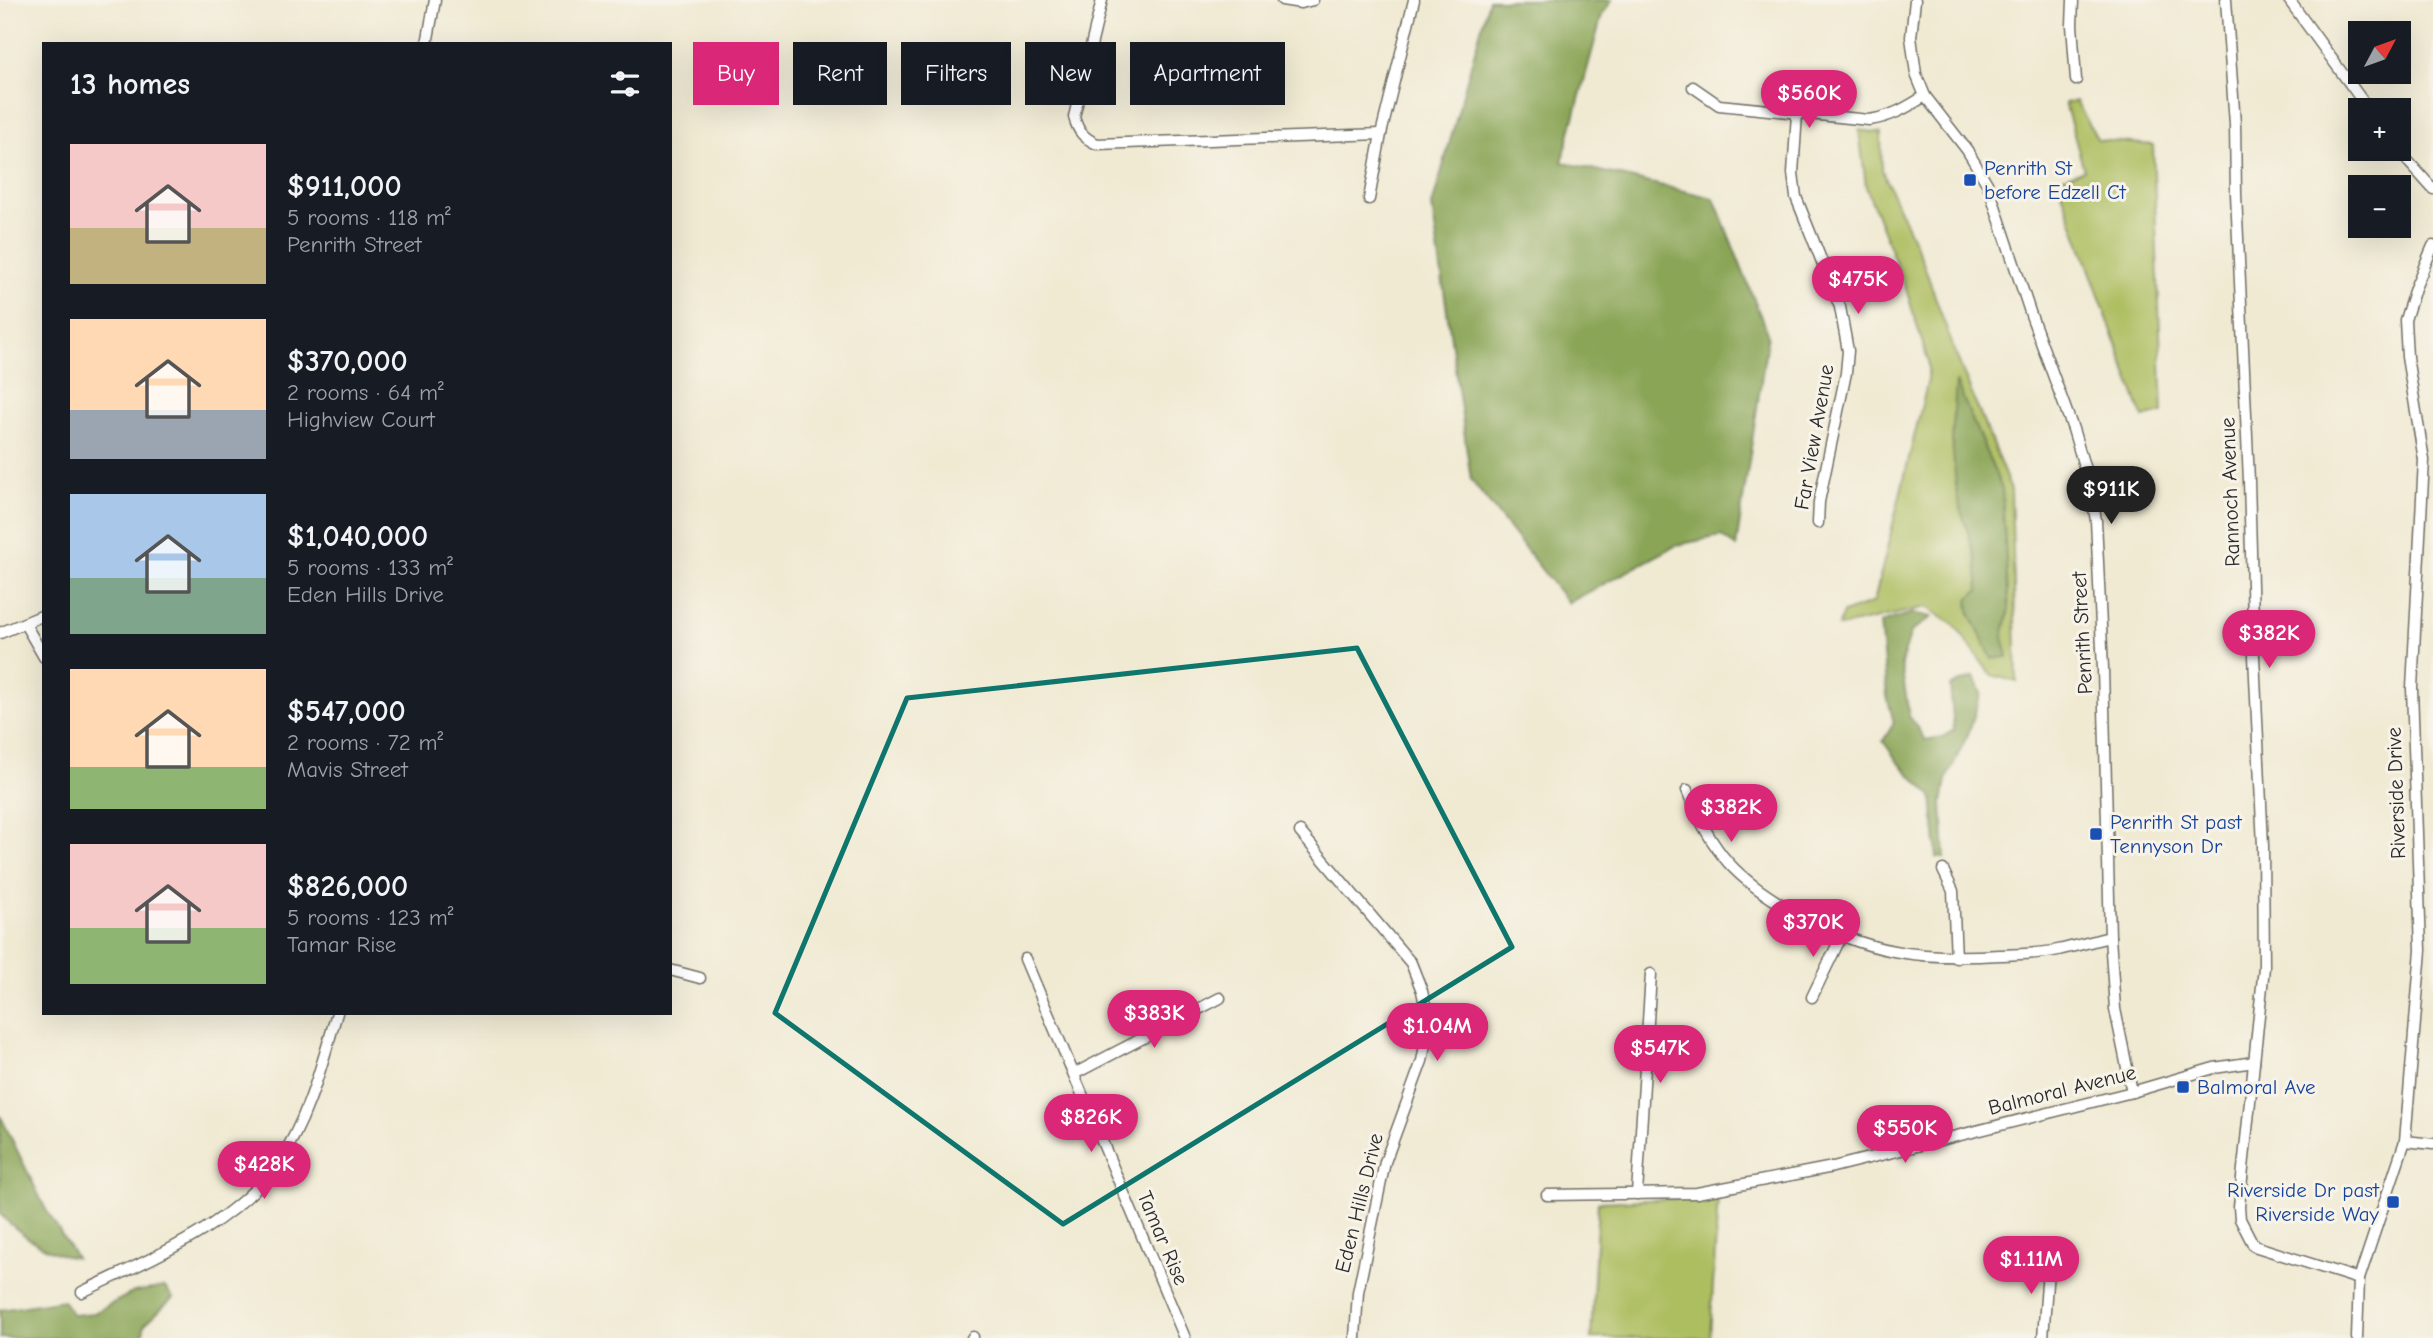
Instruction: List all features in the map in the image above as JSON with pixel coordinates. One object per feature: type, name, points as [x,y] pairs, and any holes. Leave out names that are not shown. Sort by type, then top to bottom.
[{"type":"street","points":[[427,42],[435,0]]},
{"type":"street","points":[[1102,0],[1074,117],[1077,129],[1086,139],[1097,144],[1381,134]]},
{"type":"street","points":[[1282,0],[1314,0]]},
{"type":"street","points":[[1369,199],[1411,0]]},
{"type":"street","name":"Penrith Street","points":[[1915,0],[1912,54],[1916,74],[1925,96],[1967,150],[1988,185],[2031,315],[2073,429],[2089,483],[2096,520],[2110,937],[2115,1009],[2132,1092]]},
{"type":"street","points":[[2073,0],[2076,80]]},
{"type":"street","name":"Rannoch Avenue","points":[[2226,0],[2235,124],[2263,846],[2264,967],[2239,1207],[2240,1219],[2254,1246],[2359,1279]]},
{"type":"street","points":[[2289,0],[2360,98]]},
{"type":"street","points":[[1693,88],[1719,105],[1869,120],[1886,117],[1925,96]]},
{"type":"street","name":"Far View Avenue","points":[[1797,114],[1793,173],[1796,197],[1840,307],[1848,351],[1846,373],[1819,502],[1818,523]]},
{"type":"street","points":[[2408,161],[2433,189]]},
{"type":"street","name":"Riverside Drive","points":[[2357,1338],[2359,1279],[2405,1141],[2421,950],[2412,688],[2424,460],[2407,357],[2405,320],[2433,246]]},
{"type":"street","points":[[0,633],[42,616]]},
{"type":"street","points":[[25,624],[42,654]]},
{"type":"street","points":[[1687,790],[1698,818],[1717,851],[1740,876],[1804,918],[1870,946],[1908,955],[1956,958],[2056,951],[2110,937]]},
{"type":"street","name":"Eden Hills Drive","points":[[1300,832],[1411,963],[1422,991],[1429,1024],[1422,1061],[1385,1162],[1357,1292],[1355,1338]]},
{"type":"street","points":[[1943,870],[1952,891],[1956,958]]},
{"type":"street","points":[[1812,997],[1842,935]]},
{"type":"street","name":"Tamar Rise","points":[[1025,959],[1185,1338]]},
{"type":"street","points":[[672,971],[700,978]]},
{"type":"street","points":[[1637,1194],[1651,974]]},
{"type":"street","points":[[1074,1074],[1220,998]]},
{"type":"street","points":[[82,1292],[195,1237],[262,1181],[278,1163],[309,1100],[336,1015]]},
{"type":"street","name":"Balmoral Avenue","points":[[1547,1195],[1697,1193],[1833,1167],[2132,1092],[2214,1068],[2253,1062]]},
{"type":"street","points":[[2405,1141],[2433,1144]]},
{"type":"street","points":[[2043,1338],[2049,1256]]},
{"type":"highlighted area","points":[[1357,648],[1512,947],[1063,1224],[775,1013],[907,698]]},
{"type":"green space","points":[[1489,0],[1612,0],[1602,15],[1562,162],[1714,198],[1768,335],[1736,547],[1721,536],[1677,545],[1568,603],[1471,480],[1432,206]]},
{"type":"green space","points":[[2076,101],[2098,140],[2153,145],[2163,413],[2143,418],[2057,179],[2084,170],[2065,103]]},
{"type":"green space","points":[[1859,130],[1881,133],[1882,170],[1921,257],[1956,355],[2011,490],[2017,682],[1991,675],[1955,626],[1927,607],[1838,627],[1843,613],[1874,602],[1928,380],[1928,361],[1906,289],[1866,187]]},
{"type":"green space","points":[[1956,382],[2002,489],[2009,610],[2003,637],[2008,657],[1992,659],[1969,611],[1968,599],[1979,590],[1976,559],[1957,497],[1952,441]]},
{"type":"green space","points":[[1913,613],[1932,617],[1911,632],[1901,664],[1909,715],[1925,740],[1942,737],[1954,730],[1950,686],[1974,677],[1981,693],[1969,732],[1946,780],[1942,803],[1945,858],[1937,858],[1932,796],[1898,762],[1883,741],[1894,723],[1887,696],[1880,623]]},
{"type":"green space","points":[[0,1115],[45,1208],[76,1258],[54,1252],[35,1242],[0,1214]]},
{"type":"green space","points":[[1718,1197],[1710,1338],[1591,1338],[1598,1202]]},
{"type":"green space","points":[[165,1287],[173,1298],[144,1325],[143,1338],[0,1338],[0,1310],[63,1300],[73,1315],[94,1313],[134,1292]]},
{"type":"place","name":"Penrith St before Edzell Ct","points":[[1970,180]]},
{"type":"place","name":"Penrith St past Tennyson Dr","points":[[2096,834]]},
{"type":"place","name":"Balmoral Ave","points":[[2183,1087]]},
{"type":"place","name":"Riverside Dr past Riverside Way","points":[[2393,1202]]}]
